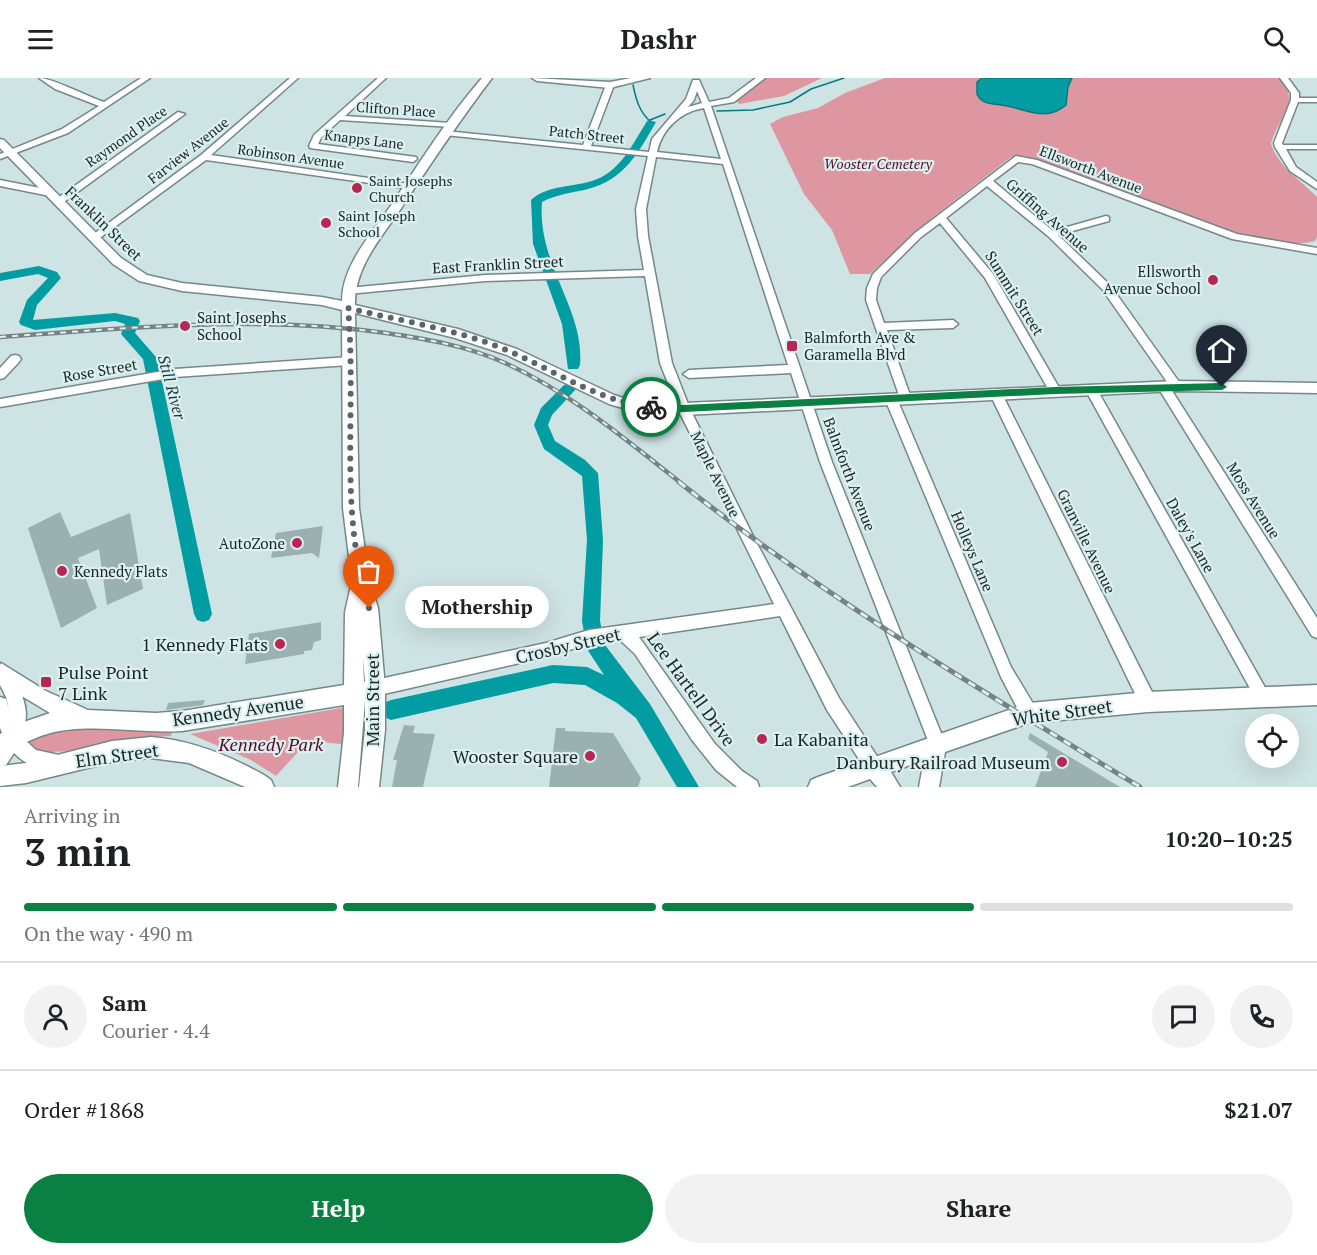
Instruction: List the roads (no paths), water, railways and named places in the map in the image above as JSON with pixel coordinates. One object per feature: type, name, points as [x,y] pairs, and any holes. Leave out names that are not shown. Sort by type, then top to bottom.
[{"type":"main road","name":"Main Street","points":[[369,787],[375,730],[375,688],[369,608],[360,579],[349,476],[348,291],[357,267],[409,187],[448,129],[487,78]]},
{"type":"main road","points":[[537,78],[577,80],[610,85],[643,79]]},
{"type":"main road","name":"Franklin Street","points":[[0,142],[5,154],[54,197],[129,272],[162,284],[296,298],[348,308],[491,344],[545,367],[609,399],[633,406],[684,408],[805,404],[1169,386],[1316,389]]},
{"type":"main road","name":"Main Street","points":[[348,787],[354,733],[354,612],[360,579]]},
{"type":"main road","points":[[0,671],[23,690],[47,704],[86,718]]},
{"type":"main road","name":"Crosby Street","points":[[354,694],[375,688]]},
{"type":"main road","name":"Kennedy Avenue","points":[[86,718],[180,721],[354,694]]},
{"type":"main road","name":"White Street","points":[[818,787],[937,743],[1029,713],[1148,702],[1317,695]]},
{"type":"main road","points":[[7,741],[47,722],[86,718]]},
{"type":"main road","points":[[929,787],[937,743]]},
{"type":"main road","points":[[937,743],[941,769],[940,787]]},
{"type":"main road","name":"Elm Street","points":[[0,776],[12,776],[71,761],[147,747],[171,747],[218,762],[264,787]]},
{"type":"main road","points":[[874,767],[890,787]]},
{"type":"street","points":[[43,78],[58,87],[104,105]]},
{"type":"street","points":[[5,154],[64,131],[146,78]]},
{"type":"street","name":"Farview Avenue","points":[[94,238],[204,157],[294,78]]},
{"type":"street","points":[[339,118],[382,78]]},
{"type":"street","points":[[672,119],[685,111],[731,100],[761,78]]},
{"type":"street","points":[[1284,78],[1296,100],[1278,138],[1280,147],[1293,169],[1317,186]]},
{"type":"street","name":"Balmforth Avenue","points":[[695,80],[707,105],[805,404],[937,743]]},
{"type":"street","name":"Maple Avenue","points":[[695,80],[690,100],[656,139],[641,209],[649,273],[666,363],[684,408],[832,704],[874,767]]},
{"type":"street","points":[[586,148],[610,85]]},
{"type":"street","points":[[1296,100],[1317,100]]},
{"type":"street","name":"Raymond Place","points":[[54,197],[181,114]]},
{"type":"street","name":"Clifton Place","points":[[339,118],[448,129]]},
{"type":"street","name":"Knapps Lane","points":[[339,118],[317,137],[313,146],[413,159]]},
{"type":"street","name":"Patch Street","points":[[448,129],[586,148],[726,162]]},
{"type":"street","points":[[1280,147],[1317,147]]},
{"type":"street","name":"Robinson Avenue","points":[[204,157],[409,187]]},
{"type":"street","name":"Ellsworth Avenue","points":[[898,398],[871,300],[872,288],[877,276],[940,217],[988,182],[1009,162],[1023,159],[1235,237],[1317,250]]},
{"type":"street","name":"Griffing Avenue","points":[[988,182],[1051,234],[1121,306],[1169,386]]},
{"type":"street","points":[[0,183],[54,197]]},
{"type":"street","name":"Summit Street","points":[[940,217],[974,255],[995,286],[1055,391]]},
{"type":"street","points":[[1051,234],[1106,219]]},
{"type":"street","name":"East Franklin Street","points":[[348,291],[456,280],[544,275],[649,273]]},
{"type":"street","points":[[880,327],[953,324]]},
{"type":"street","points":[[0,375],[15,359]]},
{"type":"street","name":"Rose Street","points":[[3,403],[176,373],[349,361]]},
{"type":"street","points":[[688,374],[738,371],[754,373],[794,369]]},
{"type":"street","name":"Moss Avenue","points":[[1169,386],[1317,632]]},
{"type":"street","name":"Daley's Lane","points":[[1091,389],[1262,696]]},
{"type":"street","name":"Granville Avenue","points":[[996,394],[1148,702]]},
{"type":"street","name":"Holleys Lane","points":[[898,398],[1006,672],[1029,713]]},
{"type":"street","name":"Crosby Street","points":[[375,688],[546,650],[589,637],[785,609]]},
{"type":"street","name":"Lee Hartell Drive","points":[[618,633],[640,650],[716,759],[728,771],[751,787]]},
{"type":"street","points":[[0,671],[17,701],[18,726],[7,741],[0,759]]},
{"type":"street","points":[[0,705],[7,741],[22,754],[37,761],[71,761]]},
{"type":"street","name":"Lee Hartell Drive","points":[[728,771],[735,787]]},
{"type":"water","points":[[982,78],[1072,78],[1068,87],[1066,105],[1052,113],[1045,114],[982,101],[977,94],[977,82]]},
{"type":"waterway","points":[[717,111],[753,110],[790,102],[811,89],[844,78]]},
{"type":"waterway","points":[[633,85],[641,110],[651,122],[650,120],[665,114]]},
{"type":"waterway","points":[[573,365],[574,353],[568,324],[539,244],[536,225],[537,200],[610,177],[626,162],[651,122]]},
{"type":"waterway","name":"Still River","points":[[0,277],[39,270],[53,275],[55,278],[29,309],[26,322],[35,325],[115,317],[133,321],[128,334],[149,357],[203,614]]},
{"type":"waterway","points":[[569,389],[546,412],[541,425],[549,445],[590,473],[595,540],[591,621],[596,649],[643,711]]},
{"type":"waterway","name":"Still River","points":[[391,710],[553,674],[587,676],[624,696],[643,711]]},
{"type":"waterway","name":"Still River","points":[[643,711],[689,787]]},
{"type":"railway","points":[[0,337],[145,327],[241,324],[337,328],[386,333],[447,344],[491,357],[552,388],[597,418],[681,483]]},
{"type":"railway","points":[[679,482],[790,565],[847,604],[963,679],[1140,787]]},
{"type":"place","name":"Saint Josephs Church","points":[[357,188]]},
{"type":"place","name":"Saint Joseph School","points":[[326,223]]},
{"type":"place","name":"Ellsworth Avenue School","points":[[1213,280]]},
{"type":"place","name":"Saint Josephs School","points":[[185,326]]},
{"type":"place","name":"Balmforth Ave & Garamella Blvd","points":[[792,346]]},
{"type":"place","name":"AutoZone","points":[[297,543]]},
{"type":"place","name":"Kennedy Flats","points":[[62,571]]},
{"type":"place","name":"Mothership","points":[[369,608]]},
{"type":"place","name":"1 Kennedy Flats","points":[[280,644]]},
{"type":"place","name":"Pulse Point 7 Link","points":[[46,682]]},
{"type":"place","name":"La Kabanita","points":[[762,739]]},
{"type":"place","name":"Wooster Square","points":[[590,756]]},
{"type":"place","name":"Danbury Railroad Museum","points":[[1062,762]]},
{"type":"park label","name":"Wooster Cemetery","points":[[878,163]]},
{"type":"park label","name":"Kennedy Park","points":[[271,744]]}]
